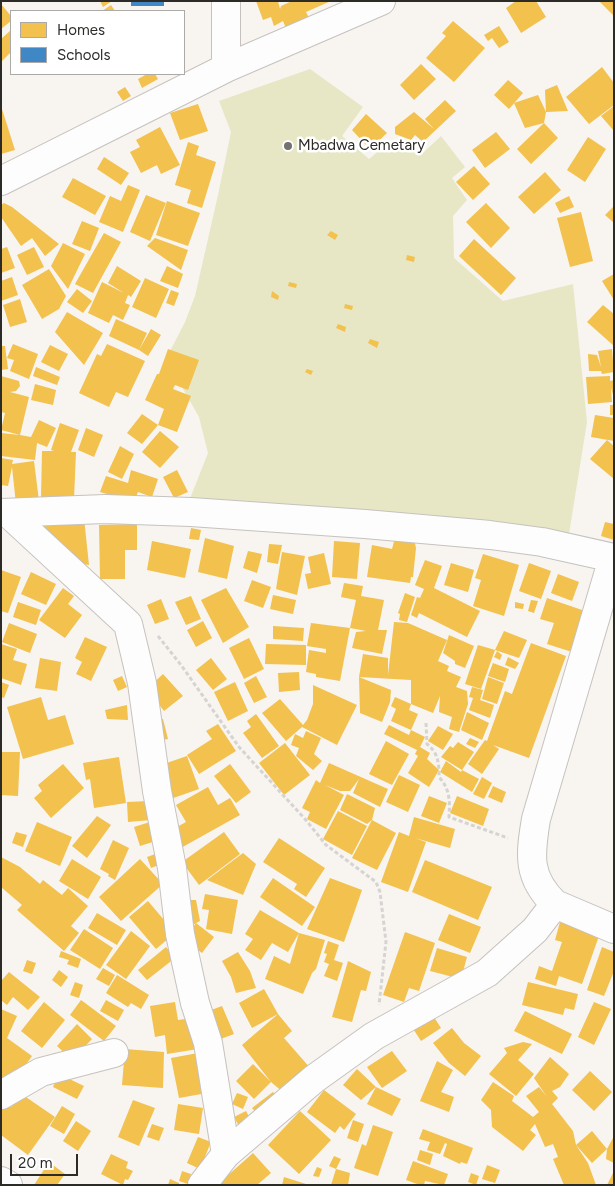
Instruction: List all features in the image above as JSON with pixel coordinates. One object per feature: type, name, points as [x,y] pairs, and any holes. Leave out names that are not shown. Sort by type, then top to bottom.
[{"type":"street","points":[[226,1],[226,68]]},
{"type":"street","points":[[1,182],[226,68],[381,1]]},
{"type":"street","points":[[5,514],[105,509],[249,516],[490,535],[542,542],[614,558],[536,819],[531,850],[534,875],[543,892],[555,904],[614,930]]},
{"type":"street","points":[[5,514],[128,624],[142,683],[157,791],[172,868],[180,934],[195,1003],[208,1043],[226,1154]]},
{"type":"street","points":[[202,1185],[226,1154],[314,1079],[374,1036],[486,973],[535,930],[555,904]]},
{"type":"street","points":[[1,1095],[40,1072],[114,1053]]},
{"type":"street","points":[[1,1181],[8,1185]]},
{"type":"path","points":[[128,624],[152,630],[181,665],[239,747],[299,812],[326,845],[376,882],[380,892],[386,942],[385,964],[374,1036]]},
{"type":"path","points":[[426,723],[427,744],[435,751],[439,764],[439,777],[446,785],[450,801],[449,817],[500,834],[531,850]]},
{"type":"green space","points":[[310,69],[363,107],[342,136],[369,159],[391,141],[424,152],[441,136],[465,167],[452,178],[467,200],[453,216],[454,258],[503,301],[573,284],[587,422],[569,534],[501,525],[189,501],[208,453],[199,417],[166,359],[185,322],[195,296],[231,132],[219,101]]},
{"type":"building: Homes","points":[[100,1],[112,1],[103,7]]},
{"type":"building: Homes","points":[[256,1],[278,1],[280,9],[281,6],[292,1],[331,1],[306,12],[310,20],[288,33],[283,21],[274,26],[271,17],[263,20]]},
{"type":"building: Homes","points":[[516,1],[536,1],[546,17],[521,33],[506,8]]},
{"type":"building: Homes","points":[[599,1],[614,1],[614,16]]},
{"type":"building: Homes","points":[[1,4],[10,15],[10,22],[1,29]]},
{"type":"building: Homes","points":[[111,5],[114,10],[104,10]]},
{"type":"building: Homes","points":[[453,21],[485,48],[454,82],[426,58],[446,36],[442,33]]},
{"type":"building: Homes","points":[[499,26],[509,42],[499,48],[492,38],[488,41],[484,35]]},
{"type":"building: Homes","points":[[10,31],[10,53],[1,62],[1,39]]},
{"type":"building: Homes","points":[[421,64],[436,79],[414,100],[400,85]]},
{"type":"building: Homes","points":[[602,67],[614,83],[614,105],[589,124],[566,97]]},
{"type":"building: Homes","points":[[145,75],[156,75],[158,79],[142,88],[138,79]]},
{"type":"building: Homes","points":[[508,80],[523,93],[509,109],[494,95]]},
{"type":"building: Homes","points":[[557,85],[568,111],[546,112],[545,90]]},
{"type":"building: Homes","points":[[125,87],[131,96],[123,101],[117,92]]},
{"type":"building: Homes","points":[[538,95],[546,112],[544,123],[525,128],[514,103]]},
{"type":"building: Homes","points":[[445,100],[456,111],[423,142],[415,135],[411,140],[395,134],[395,127],[414,112],[434,129],[425,119]]},
{"type":"building: Homes","points":[[198,104],[208,131],[180,140],[170,113]]},
{"type":"building: Homes","points":[[1,106],[15,150],[1,154]]},
{"type":"building: Homes","points":[[614,106],[614,131],[601,116]]},
{"type":"building: Homes","points":[[366,114],[387,133],[370,149],[352,130]]},
{"type":"building: Homes","points":[[544,123],[558,138],[531,164],[517,149]]},
{"type":"building: Homes","points":[[160,127],[180,165],[161,174],[157,165],[141,173],[130,152],[140,147],[136,140]]},
{"type":"building: Homes","points":[[496,132],[510,149],[485,168],[472,150]]},
{"type":"building: Homes","points":[[588,137],[606,149],[585,182],[567,170]]},
{"type":"building: Homes","points":[[188,142],[199,146],[196,155],[216,162],[202,208],[187,203],[191,190],[175,185]]},
{"type":"building: Homes","points":[[104,157],[129,173],[121,185],[97,169]]},
{"type":"building: Homes","points":[[474,166],[490,184],[473,200],[456,182]]},
{"type":"building: Homes","points":[[545,172],[561,190],[534,214],[518,197]]},
{"type":"building: Homes","points":[[73,178],[106,196],[95,215],[62,197]]},
{"type":"building: Homes","points":[[128,185],[140,190],[123,232],[99,222],[110,196],[121,201]]},
{"type":"building: Homes","points":[[146,195],[166,203],[150,241],[130,232]]},
{"type":"building: Homes","points":[[569,196],[574,207],[560,213],[555,203]]},
{"type":"building: Homes","points":[[167,201],[200,213],[188,246],[156,235]]},
{"type":"building: Homes","points":[[4,203],[12,207],[59,244],[45,256],[32,238],[21,246],[1,217],[1,205]]},
{"type":"building: Homes","points":[[486,203],[510,228],[491,248],[466,222]]},
{"type":"building: Homes","points":[[614,206],[614,223],[605,215]]},
{"type":"building: Homes","points":[[581,212],[593,261],[570,267],[557,218]]},
{"type":"building: Homes","points":[[82,221],[99,228],[90,251],[72,244]]},
{"type":"building: Homes","points":[[331,231],[338,235],[335,240],[327,235]]},
{"type":"building: Homes","points":[[104,233],[121,242],[93,293],[75,284]]},
{"type":"building: Homes","points":[[155,238],[188,250],[181,270],[147,246]]},
{"type":"building: Homes","points":[[474,239],[516,278],[501,295],[459,256]]},
{"type":"building: Homes","points":[[63,243],[85,254],[68,289],[51,266]]},
{"type":"building: Homes","points":[[7,247],[15,268],[1,273],[1,249]]},
{"type":"building: Homes","points":[[34,247],[44,267],[27,275],[17,255]]},
{"type":"building: Homes","points":[[407,255],[415,257],[414,262],[406,260]]},
{"type":"building: Homes","points":[[117,266],[141,281],[131,297],[128,295],[125,303],[130,305],[123,320],[113,315],[109,323],[88,313],[102,282],[124,293],[108,283]]},
{"type":"building: Homes","points":[[167,266],[183,274],[178,288],[160,281]]},
{"type":"building: Homes","points":[[49,269],[66,296],[59,309],[42,319],[22,285]]},
{"type":"building: Homes","points":[[614,274],[614,300],[602,281]]},
{"type":"building: Homes","points":[[12,277],[18,295],[1,301],[1,281]]},
{"type":"building: Homes","points":[[145,278],[169,289],[156,318],[132,307]]},
{"type":"building: Homes","points":[[289,282],[297,284],[296,288],[288,286]]},
{"type":"building: Homes","points":[[77,289],[92,301],[83,313],[67,302]]},
{"type":"building: Homes","points":[[171,290],[179,293],[174,306],[166,303]]},
{"type":"building: Homes","points":[[272,291],[279,296],[278,300],[271,297]]},
{"type":"building: Homes","points":[[20,299],[27,322],[10,327],[3,305]]},
{"type":"building: Homes","points":[[345,304],[353,306],[352,310],[344,308]]},
{"type":"building: Homes","points":[[603,305],[614,314],[614,346],[587,322]]},
{"type":"building: Homes","points":[[67,312],[103,333],[84,365],[55,332]]},
{"type":"building: Homes","points":[[116,319],[147,333],[139,350],[109,336]]},
{"type":"building: Homes","points":[[338,324],[346,327],[345,332],[336,328]]},
{"type":"building: Homes","points":[[151,329],[161,335],[148,356],[139,350]]},
{"type":"building: Homes","points":[[370,339],[379,342],[377,348],[368,343]]},
{"type":"building: Homes","points":[[13,344],[38,354],[29,379],[10,371],[14,360],[7,358]]},
{"type":"building: Homes","points":[[107,344],[145,361],[128,397],[116,392],[109,407],[79,393],[97,354],[101,356]]},
{"type":"building: Homes","points":[[50,345],[68,354],[59,371],[41,362]]},
{"type":"building: Homes","points":[[1,346],[5,346],[8,369],[1,370]]},
{"type":"building: Homes","points":[[168,349],[199,360],[188,390],[175,385],[173,389],[191,396],[177,432],[158,425],[164,409],[145,400],[157,374],[159,374]]},
{"type":"building: Homes","points":[[612,349],[614,372],[602,374],[601,371],[589,371],[588,354],[597,355],[601,367],[598,351]]},
{"type":"building: Homes","points":[[36,367],[60,377],[57,385],[33,376]]},
{"type":"building: Homes","points":[[307,369],[313,371],[311,375],[305,372]]},
{"type":"building: Homes","points":[[1,376],[19,381],[20,386],[16,391],[10,392],[29,397],[20,435],[1,430],[5,413],[1,412]]},
{"type":"building: Homes","points":[[610,376],[610,381],[614,380],[614,398],[611,388],[612,402],[588,404],[586,377]]},
{"type":"building: Homes","points":[[35,384],[56,390],[53,405],[31,400]]},
{"type":"building: Homes","points":[[610,405],[614,405],[614,415],[610,415]]},
{"type":"building: Homes","points":[[142,414],[158,425],[142,444],[127,433]]},
{"type":"building: Homes","points":[[595,415],[614,418],[614,441],[591,437]]},
{"type":"building: Homes","points":[[39,420],[56,428],[47,447],[37,443],[35,460],[1,456],[1,433],[31,437]]},
{"type":"building: Homes","points":[[60,423],[79,430],[71,452],[76,452],[74,499],[41,498],[42,451],[54,451],[51,450]]},
{"type":"building: Homes","points":[[86,428],[103,435],[94,457],[78,450]]},
{"type":"building: Homes","points":[[160,431],[179,447],[160,468],[142,452]]},
{"type":"building: Homes","points":[[607,440],[614,446],[614,479],[590,459]]},
{"type":"building: Homes","points":[[120,446],[134,454],[122,479],[108,472]]},
{"type":"building: Homes","points":[[1,458],[13,460],[12,464],[34,461],[39,501],[16,504],[12,467],[8,486],[1,485]]},
{"type":"building: Homes","points":[[131,470],[158,479],[152,497],[138,492],[134,502],[100,492],[106,476],[128,483]]},
{"type":"building: Homes","points":[[177,470],[188,492],[174,498],[163,477]]},
{"type":"building: Homes","points":[[84,518],[89,565],[66,561],[38,522]]},
{"type":"building: Homes","points":[[605,522],[614,524],[614,540],[601,536]]},
{"type":"building: Homes","points":[[137,524],[137,550],[125,550],[125,579],[100,579],[99,525]]},
{"type":"building: Homes","points":[[191,528],[201,530],[199,540],[189,539]]},
{"type":"building: Homes","points":[[205,538],[234,546],[227,579],[198,572]]},
{"type":"building: Homes","points":[[395,538],[414,539],[416,548],[413,577],[411,577],[410,583],[367,577],[372,545],[392,549]]},
{"type":"building: Homes","points":[[152,541],[191,549],[185,578],[147,570]]},
{"type":"building: Homes","points":[[334,541],[360,543],[357,579],[332,577]]},
{"type":"building: Homes","points":[[269,544],[282,545],[278,564],[267,562]]},
{"type":"building: Homes","points":[[248,551],[262,554],[257,573],[243,568]]},
{"type":"building: Homes","points":[[282,552],[305,556],[297,595],[276,589]]},
{"type":"building: Homes","points":[[324,553],[331,584],[308,589],[305,574],[311,573],[308,557]]},
{"type":"building: Homes","points":[[483,554],[519,565],[504,616],[473,606],[481,580],[475,578]]},
{"type":"building: Homes","points":[[425,560],[442,566],[434,588],[480,611],[467,637],[419,613],[417,618],[411,615],[417,597],[420,598],[424,589],[415,585]]},
{"type":"building: Homes","points":[[451,563],[474,570],[468,592],[444,585]]},
{"type":"building: Homes","points":[[529,563],[551,571],[541,599],[519,591]]},
{"type":"building: Homes","points":[[1,570],[21,577],[8,613],[1,611]]},
{"type":"building: Homes","points":[[31,572],[56,584],[46,605],[21,594]]},
{"type":"building: Homes","points":[[558,574],[579,582],[572,601],[551,593]]},
{"type":"building: Homes","points":[[252,580],[271,587],[263,608],[244,601]]},
{"type":"building: Homes","points":[[344,583],[363,586],[361,596],[384,600],[378,630],[387,630],[382,654],[352,648],[356,632],[366,631],[350,628],[356,600],[341,597]]},
{"type":"building: Homes","points":[[63,588],[74,596],[68,604],[82,615],[65,638],[39,620]]},
{"type":"building: Homes","points":[[226,588],[249,627],[223,643],[201,600]]},
{"type":"building: Homes","points":[[405,593],[415,597],[407,622],[399,620],[400,614],[398,613]]},
{"type":"building: Homes","points":[[273,595],[296,600],[293,614],[270,609]]},
{"type":"building: Homes","points":[[191,596],[201,619],[186,625],[175,602]]},
{"type":"building: Homes","points":[[547,598],[585,611],[572,652],[547,644],[554,623],[540,619]]},
{"type":"building: Homes","points":[[161,599],[169,619],[155,624],[147,605]]},
{"type":"building: Homes","points":[[531,600],[538,601],[534,613],[528,611]]},
{"type":"building: Homes","points":[[18,602],[41,610],[36,625],[13,617]]},
{"type":"building: Homes","points":[[515,602],[524,604],[523,609],[515,608]]},
{"type":"building: Homes","points":[[203,621],[212,638],[196,647],[187,630]]},
{"type":"building: Homes","points":[[394,622],[408,623],[447,640],[438,661],[449,666],[447,671],[461,677],[456,687],[467,691],[468,704],[459,732],[449,729],[452,717],[439,712],[440,696],[433,713],[411,704],[411,680],[359,677],[363,654],[388,658],[388,675]]},
{"type":"building: Homes","points":[[9,623],[37,634],[30,653],[2,642]]},
{"type":"building: Homes","points":[[311,623],[350,628],[340,681],[316,677],[316,674],[306,672],[309,650],[326,653],[326,649],[307,646]]},
{"type":"building: Homes","points":[[273,626],[304,628],[303,641],[273,639]]},
{"type":"building: Homes","points":[[504,631],[527,640],[519,658],[495,650]]},
{"type":"building: Homes","points":[[449,635],[474,646],[465,668],[455,664],[455,661],[443,653]]},
{"type":"building: Homes","points":[[85,637],[107,647],[91,681],[76,674],[82,662],[75,658]]},
{"type":"building: Homes","points":[[249,638],[264,669],[244,679],[229,648]]},
{"type":"building: Homes","points":[[531,643],[566,656],[529,758],[493,745],[499,749],[482,774],[468,764],[485,740],[487,741],[505,691],[512,694]]},
{"type":"building: Homes","points":[[1,644],[17,649],[13,660],[27,664],[21,685],[1,678]]},
{"type":"building: Homes","points":[[266,644],[306,645],[306,665],[265,664]]},
{"type":"building: Homes","points":[[478,645],[495,650],[481,689],[465,684]]},
{"type":"building: Homes","points":[[497,651],[502,655],[500,660],[494,657]]},
{"type":"building: Homes","points":[[508,657],[519,663],[515,669],[505,665]]},
{"type":"building: Homes","points":[[40,658],[61,662],[57,691],[35,688]]},
{"type":"building: Homes","points":[[211,658],[227,679],[213,690],[196,670]]},
{"type":"building: Homes","points":[[493,663],[509,669],[505,682],[488,676]]},
{"type":"building: Homes","points":[[299,672],[300,690],[279,692],[278,673]]},
{"type":"building: Homes","points":[[163,674],[183,696],[164,711],[147,689]]},
{"type":"building: Homes","points":[[122,676],[127,687],[118,691],[113,680]]},
{"type":"building: Homes","points":[[256,676],[267,697],[254,703],[244,683]]},
{"type":"building: Homes","points":[[359,677],[391,690],[390,702],[382,722],[360,713]]},
{"type":"building: Homes","points":[[488,677],[504,683],[497,704],[482,699]]},
{"type":"building: Homes","points":[[1,682],[9,685],[4,698],[1,697]]},
{"type":"building: Homes","points":[[235,682],[248,711],[228,721],[214,692]]},
{"type":"building: Homes","points":[[313,685],[357,705],[337,745],[302,727],[286,741],[262,713],[280,699],[303,725],[313,704]]},
{"type":"building: Homes","points":[[472,687],[483,690],[480,700],[494,705],[490,718],[469,710],[473,698],[469,697]]},
{"type":"building: Homes","points":[[41,697],[48,720],[65,715],[74,744],[23,759],[7,707]]},
{"type":"building: Homes","points":[[395,697],[411,704],[409,710],[418,714],[411,730],[391,721],[396,709],[391,706]]},
{"type":"building: Homes","points":[[127,705],[128,720],[107,719],[105,710]]},
{"type":"building: Homes","points":[[467,712],[489,723],[482,740],[461,730]]},
{"type":"building: Homes","points":[[256,714],[279,746],[262,758],[243,733],[251,727],[247,721]]},
{"type":"building: Homes","points":[[163,719],[168,739],[157,741],[152,721]]},
{"type":"building: Homes","points":[[218,724],[236,751],[199,774],[187,755],[212,739],[206,731]]},
{"type":"building: Homes","points":[[389,725],[409,735],[411,730],[425,737],[420,747],[430,753],[427,759],[439,770],[429,787],[408,773],[418,756],[415,754],[417,750],[384,734]]},
{"type":"building: Homes","points":[[438,726],[453,734],[443,750],[428,741]]},
{"type":"building: Homes","points":[[306,731],[321,738],[314,754],[322,761],[313,770],[296,756],[299,748],[291,745],[295,734],[303,738]]},
{"type":"building: Homes","points":[[470,738],[479,742],[475,748],[466,744]]},
{"type":"building: Homes","points":[[386,741],[409,754],[392,785],[369,774]]},
{"type":"building: Homes","points":[[458,742],[474,752],[462,770],[441,757],[450,746],[453,748]]},
{"type":"building: Homes","points":[[285,743],[310,775],[284,795],[259,763]]},
{"type":"building: Homes","points":[[1,752],[20,752],[18,796],[1,795]]},
{"type":"building: Homes","points":[[187,756],[199,789],[162,802],[161,765]]},
{"type":"building: Homes","points":[[119,757],[126,803],[94,808],[90,779],[86,780],[83,763]]},
{"type":"building: Homes","points":[[446,761],[461,772],[462,770],[479,779],[472,792],[440,772]]},
{"type":"building: Homes","points":[[329,763],[388,789],[380,807],[353,793],[359,779],[350,791],[340,791],[325,785],[344,795],[326,829],[307,819],[310,812],[302,808],[316,780],[320,783]]},
{"type":"building: Homes","points":[[63,764],[84,788],[51,818],[34,798],[42,791],[38,785]]},
{"type":"building: Homes","points":[[230,764],[251,792],[236,803],[214,776]]},
{"type":"building: Homes","points":[[399,775],[420,785],[408,812],[386,802]]},
{"type":"building: Homes","points":[[482,777],[492,783],[484,799],[473,794]]},
{"type":"building: Homes","points":[[493,786],[506,792],[502,803],[488,797]]},
{"type":"building: Homes","points":[[208,787],[218,805],[230,798],[240,815],[179,849],[168,832],[186,822],[176,805]]},
{"type":"building: Homes","points":[[347,794],[375,808],[372,820],[367,824],[340,810]]},
{"type":"building: Homes","points":[[429,796],[447,803],[439,823],[421,816]]},
{"type":"building: Homes","points":[[457,796],[489,809],[483,826],[450,813]]},
{"type":"building: Homes","points":[[150,801],[151,820],[128,822],[127,802]]},
{"type":"building: Homes","points":[[338,811],[367,826],[352,855],[323,839]]},
{"type":"building: Homes","points":[[97,816],[111,825],[87,858],[72,846]]},
{"type":"building: Homes","points":[[414,817],[455,829],[450,848],[415,838],[426,842],[408,892],[381,882],[399,832],[409,836]]},
{"type":"building: Homes","points":[[372,820],[396,833],[377,870],[352,858]]},
{"type":"building: Homes","points":[[153,821],[159,840],[140,846],[134,827]]},
{"type":"building: Homes","points":[[37,822],[72,837],[60,866],[25,851]]},
{"type":"building: Homes","points":[[16,832],[27,835],[23,847],[12,843]]},
{"type":"building: Homes","points":[[224,832],[240,854],[199,885],[182,862]]},
{"type":"building: Homes","points":[[279,838],[325,868],[306,897],[294,889],[297,884],[263,862]]},
{"type":"building: Homes","points":[[113,840],[129,848],[115,880],[100,869]]},
{"type":"building: Homes","points":[[161,852],[159,865],[151,868],[147,857]]},
{"type":"building: Homes","points":[[243,853],[256,864],[243,895],[207,880]]},
{"type":"building: Homes","points":[[1,857],[20,867],[40,884],[43,880],[62,895],[68,888],[88,906],[71,926],[79,933],[64,951],[17,910],[22,905],[1,887]]},
{"type":"building: Homes","points":[[72,859],[101,877],[88,899],[59,881]]},
{"type":"building: Homes","points":[[140,859],[163,884],[121,921],[99,897]]},
{"type":"building: Homes","points":[[425,860],[492,887],[478,920],[412,892]]},
{"type":"building: Homes","points":[[273,878],[315,907],[302,926],[260,897]]},
{"type":"building: Homes","points":[[330,878],[362,890],[344,942],[307,929]]},
{"type":"building: Homes","points":[[205,894],[238,900],[232,934],[206,929],[209,910],[202,909]]},
{"type":"building: Homes","points":[[185,900],[196,900],[200,921],[185,929]]},
{"type":"building: Homes","points":[[148,901],[175,933],[156,949],[129,917]]},
{"type":"building: Homes","points":[[260,910],[299,933],[288,952],[272,943],[261,960],[245,950],[253,939],[245,934]]},
{"type":"building: Homes","points":[[97,913],[126,930],[117,945],[88,928]]},
{"type":"building: Homes","points":[[449,914],[481,927],[470,953],[438,940]]},
{"type":"building: Homes","points":[[560,922],[599,936],[582,984],[559,976],[556,986],[535,979],[539,966],[552,971],[562,942],[555,940]]},
{"type":"building: Homes","points":[[196,923],[214,937],[202,953],[184,940]]},
{"type":"building: Homes","points":[[84,929],[113,948],[100,969],[70,950]]},
{"type":"building: Homes","points":[[131,931],[150,946],[126,979],[106,965]]},
{"type":"building: Homes","points":[[405,932],[435,943],[419,991],[409,988],[404,1002],[383,995]]},
{"type":"building: Homes","points":[[299,933],[325,940],[316,969],[312,973],[303,994],[265,979],[274,956],[290,964]]},
{"type":"building: Homes","points":[[328,941],[339,945],[334,960],[343,963],[337,981],[324,976],[329,964],[324,962],[327,954],[324,953]]},
{"type":"building: Homes","points":[[166,947],[175,958],[147,980],[138,970]]},
{"type":"building: Homes","points":[[602,947],[614,952],[614,971],[604,996],[587,990]]},
{"type":"building: Homes","points":[[437,948],[467,957],[461,979],[430,971]]},
{"type":"building: Homes","points":[[61,951],[81,959],[78,968],[67,964],[69,960],[59,957]]},
{"type":"building: Homes","points":[[238,952],[250,971],[256,988],[236,993],[231,977],[222,961]]},
{"type":"building: Homes","points":[[27,960],[36,963],[32,974],[23,971]]},
{"type":"building: Homes","points":[[348,961],[371,972],[366,991],[361,990],[352,1022],[332,1017]]},
{"type":"building: Homes","points":[[103,968],[115,975],[109,986],[96,979]]},
{"type":"building: Homes","points":[[59,970],[68,977],[61,987],[52,980]]},
{"type":"building: Homes","points":[[9,972],[40,997],[28,1010],[13,997],[7,1005],[1,1000],[1,981]]},
{"type":"building: Homes","points":[[117,975],[149,995],[141,1009],[131,1003],[128,1007],[106,993]]},
{"type":"building: Homes","points":[[75,982],[83,985],[79,998],[70,995]]},
{"type":"building: Homes","points":[[528,982],[578,994],[574,1010],[565,1008],[563,1015],[522,1005]]},
{"type":"building: Homes","points":[[264,989],[278,1014],[252,1028],[239,1003]]},
{"type":"building: Homes","points":[[81,1000],[116,1026],[104,1041],[70,1015]]},
{"type":"building: Homes","points":[[106,1000],[124,1010],[118,1021],[100,1011]]},
{"type":"building: Homes","points":[[44,1002],[65,1020],[42,1048],[21,1031]]},
{"type":"building: Homes","points":[[175,1002],[178,1020],[193,1018],[198,1049],[167,1054],[165,1035],[155,1037],[150,1006]]},
{"type":"building: Homes","points":[[594,1002],[611,1009],[594,1045],[578,1037]]},
{"type":"building: Homes","points":[[222,1006],[234,1034],[218,1040],[206,1012]]},
{"type":"building: Homes","points":[[1,1009],[17,1016],[7,1038],[32,1056],[15,1080],[1,1086]]},
{"type":"building: Homes","points":[[430,1011],[441,1028],[421,1041],[410,1024]]},
{"type":"building: Homes","points":[[525,1011],[572,1034],[562,1054],[514,1031]]},
{"type":"building: Homes","points":[[278,1014],[292,1031],[284,1038],[311,1069],[284,1093],[271,1082],[242,1045]]},
{"type":"building: Homes","points":[[77,1024],[92,1039],[72,1060],[57,1046]]},
{"type":"building: Homes","points":[[452,1028],[464,1043],[481,1056],[465,1076],[449,1063],[433,1043]]},
{"type":"building: Homes","points":[[523,1042],[532,1044],[518,1060],[534,1074],[516,1096],[489,1074],[507,1053],[504,1048]]},
{"type":"building: Homes","points":[[125,1049],[164,1052],[163,1088],[122,1085]]},
{"type":"building: Homes","points":[[392,1051],[407,1071],[382,1088],[367,1067]]},
{"type":"building: Homes","points":[[198,1053],[207,1093],[179,1098],[171,1058]]},
{"type":"building: Homes","points":[[550,1057],[569,1074],[560,1087],[552,1091],[558,1098],[552,1104],[573,1131],[576,1145],[588,1163],[596,1185],[564,1185],[553,1159],[558,1157],[553,1144],[545,1147],[535,1124],[530,1130],[536,1135],[523,1151],[492,1127],[491,1110],[481,1100],[493,1082],[514,1096],[512,1101],[533,1117],[539,1112],[526,1096],[539,1087],[547,1097],[534,1078]]},
{"type":"building: Homes","points":[[437,1061],[453,1070],[441,1092],[454,1097],[449,1112],[420,1101]]},
{"type":"building: Homes","points":[[253,1064],[271,1082],[254,1099],[236,1081]]},
{"type":"building: Homes","points":[[357,1069],[376,1087],[361,1100],[343,1085]]},
{"type":"building: Homes","points":[[590,1071],[612,1092],[594,1111],[572,1090]]},
{"type":"building: Homes","points":[[59,1074],[84,1086],[77,1099],[53,1087]]},
{"type":"building: Homes","points":[[376,1087],[401,1099],[392,1116],[367,1104]]},
{"type":"building: Homes","points":[[324,1090],[356,1114],[344,1130],[340,1126],[335,1133],[307,1112]]},
{"type":"building: Homes","points":[[273,1092],[280,1100],[259,1116],[252,1108]]},
{"type":"building: Homes","points":[[20,1093],[55,1117],[28,1155],[1,1135],[1,1100],[11,1107]]},
{"type":"building: Homes","points":[[237,1093],[248,1097],[243,1109],[232,1104]]},
{"type":"building: Homes","points":[[133,1100],[155,1108],[139,1146],[118,1137]]},
{"type":"building: Homes","points":[[178,1104],[203,1108],[199,1134],[174,1130]]},
{"type":"building: Homes","points":[[62,1106],[75,1114],[64,1134],[50,1126]]},
{"type":"building: Homes","points":[[246,1111],[252,1122],[240,1128],[234,1117]]},
{"type":"building: Homes","points":[[300,1111],[331,1140],[299,1174],[268,1145]]},
{"type":"building: Homes","points":[[353,1120],[364,1124],[358,1142],[347,1138]]},
{"type":"building: Homes","points":[[76,1121],[91,1131],[78,1151],[63,1141]]},
{"type":"building: Homes","points":[[152,1124],[164,1128],[159,1141],[147,1137]]},
{"type":"building: Homes","points":[[373,1125],[393,1132],[378,1176],[354,1168],[362,1144],[366,1146]]},
{"type":"building: Homes","points":[[423,1129],[473,1148],[467,1164],[461,1162],[460,1164],[443,1156],[447,1144],[445,1143],[440,1154],[427,1150],[430,1142],[419,1139]]},
{"type":"building: Homes","points":[[592,1131],[607,1149],[592,1163],[576,1145]]},
{"type":"building: Homes","points":[[614,1136],[614,1163],[606,1159],[607,1149]]},
{"type":"building: Homes","points":[[198,1137],[211,1142],[200,1169],[187,1163]]},
{"type":"building: Homes","points":[[420,1150],[433,1154],[430,1165],[417,1160]]},
{"type":"building: Homes","points":[[253,1153],[271,1173],[257,1185],[217,1185]]},
{"type":"building: Homes","points":[[111,1154],[128,1162],[126,1168],[133,1171],[128,1180],[125,1179],[123,1185],[101,1174]]},
{"type":"building: Homes","points":[[334,1156],[341,1159],[336,1169],[329,1166]]},
{"type":"building: Homes","points":[[413,1161],[448,1174],[444,1185],[425,1181],[424,1185],[420,1185],[406,1180]]},
{"type":"building: Homes","points":[[49,1162],[65,1174],[57,1185],[34,1185]]},
{"type":"building: Homes","points":[[487,1165],[500,1170],[495,1183],[482,1179]]},
{"type":"building: Homes","points":[[317,1167],[322,1169],[319,1177],[313,1176]]},
{"type":"building: Homes","points":[[336,1169],[350,1173],[348,1185],[331,1185]]},
{"type":"building: Homes","points":[[182,1171],[191,1174],[188,1184],[179,1181]]},
{"type":"building: Homes","points":[[614,1171],[614,1185],[607,1185]]},
{"type":"building: Homes","points":[[471,1173],[479,1176],[476,1185],[468,1182]]},
{"type":"building: Homes","points":[[284,1177],[306,1184],[306,1185],[282,1185]]},
{"type":"building: Homes","points":[[170,1179],[179,1183],[179,1185],[168,1185]]},
{"type":"building: Schools","points":[[131,1],[164,1],[164,6],[131,6]]},
{"type":"place","name":"Mbadwa Cemetary","points":[[288,146]]}]
